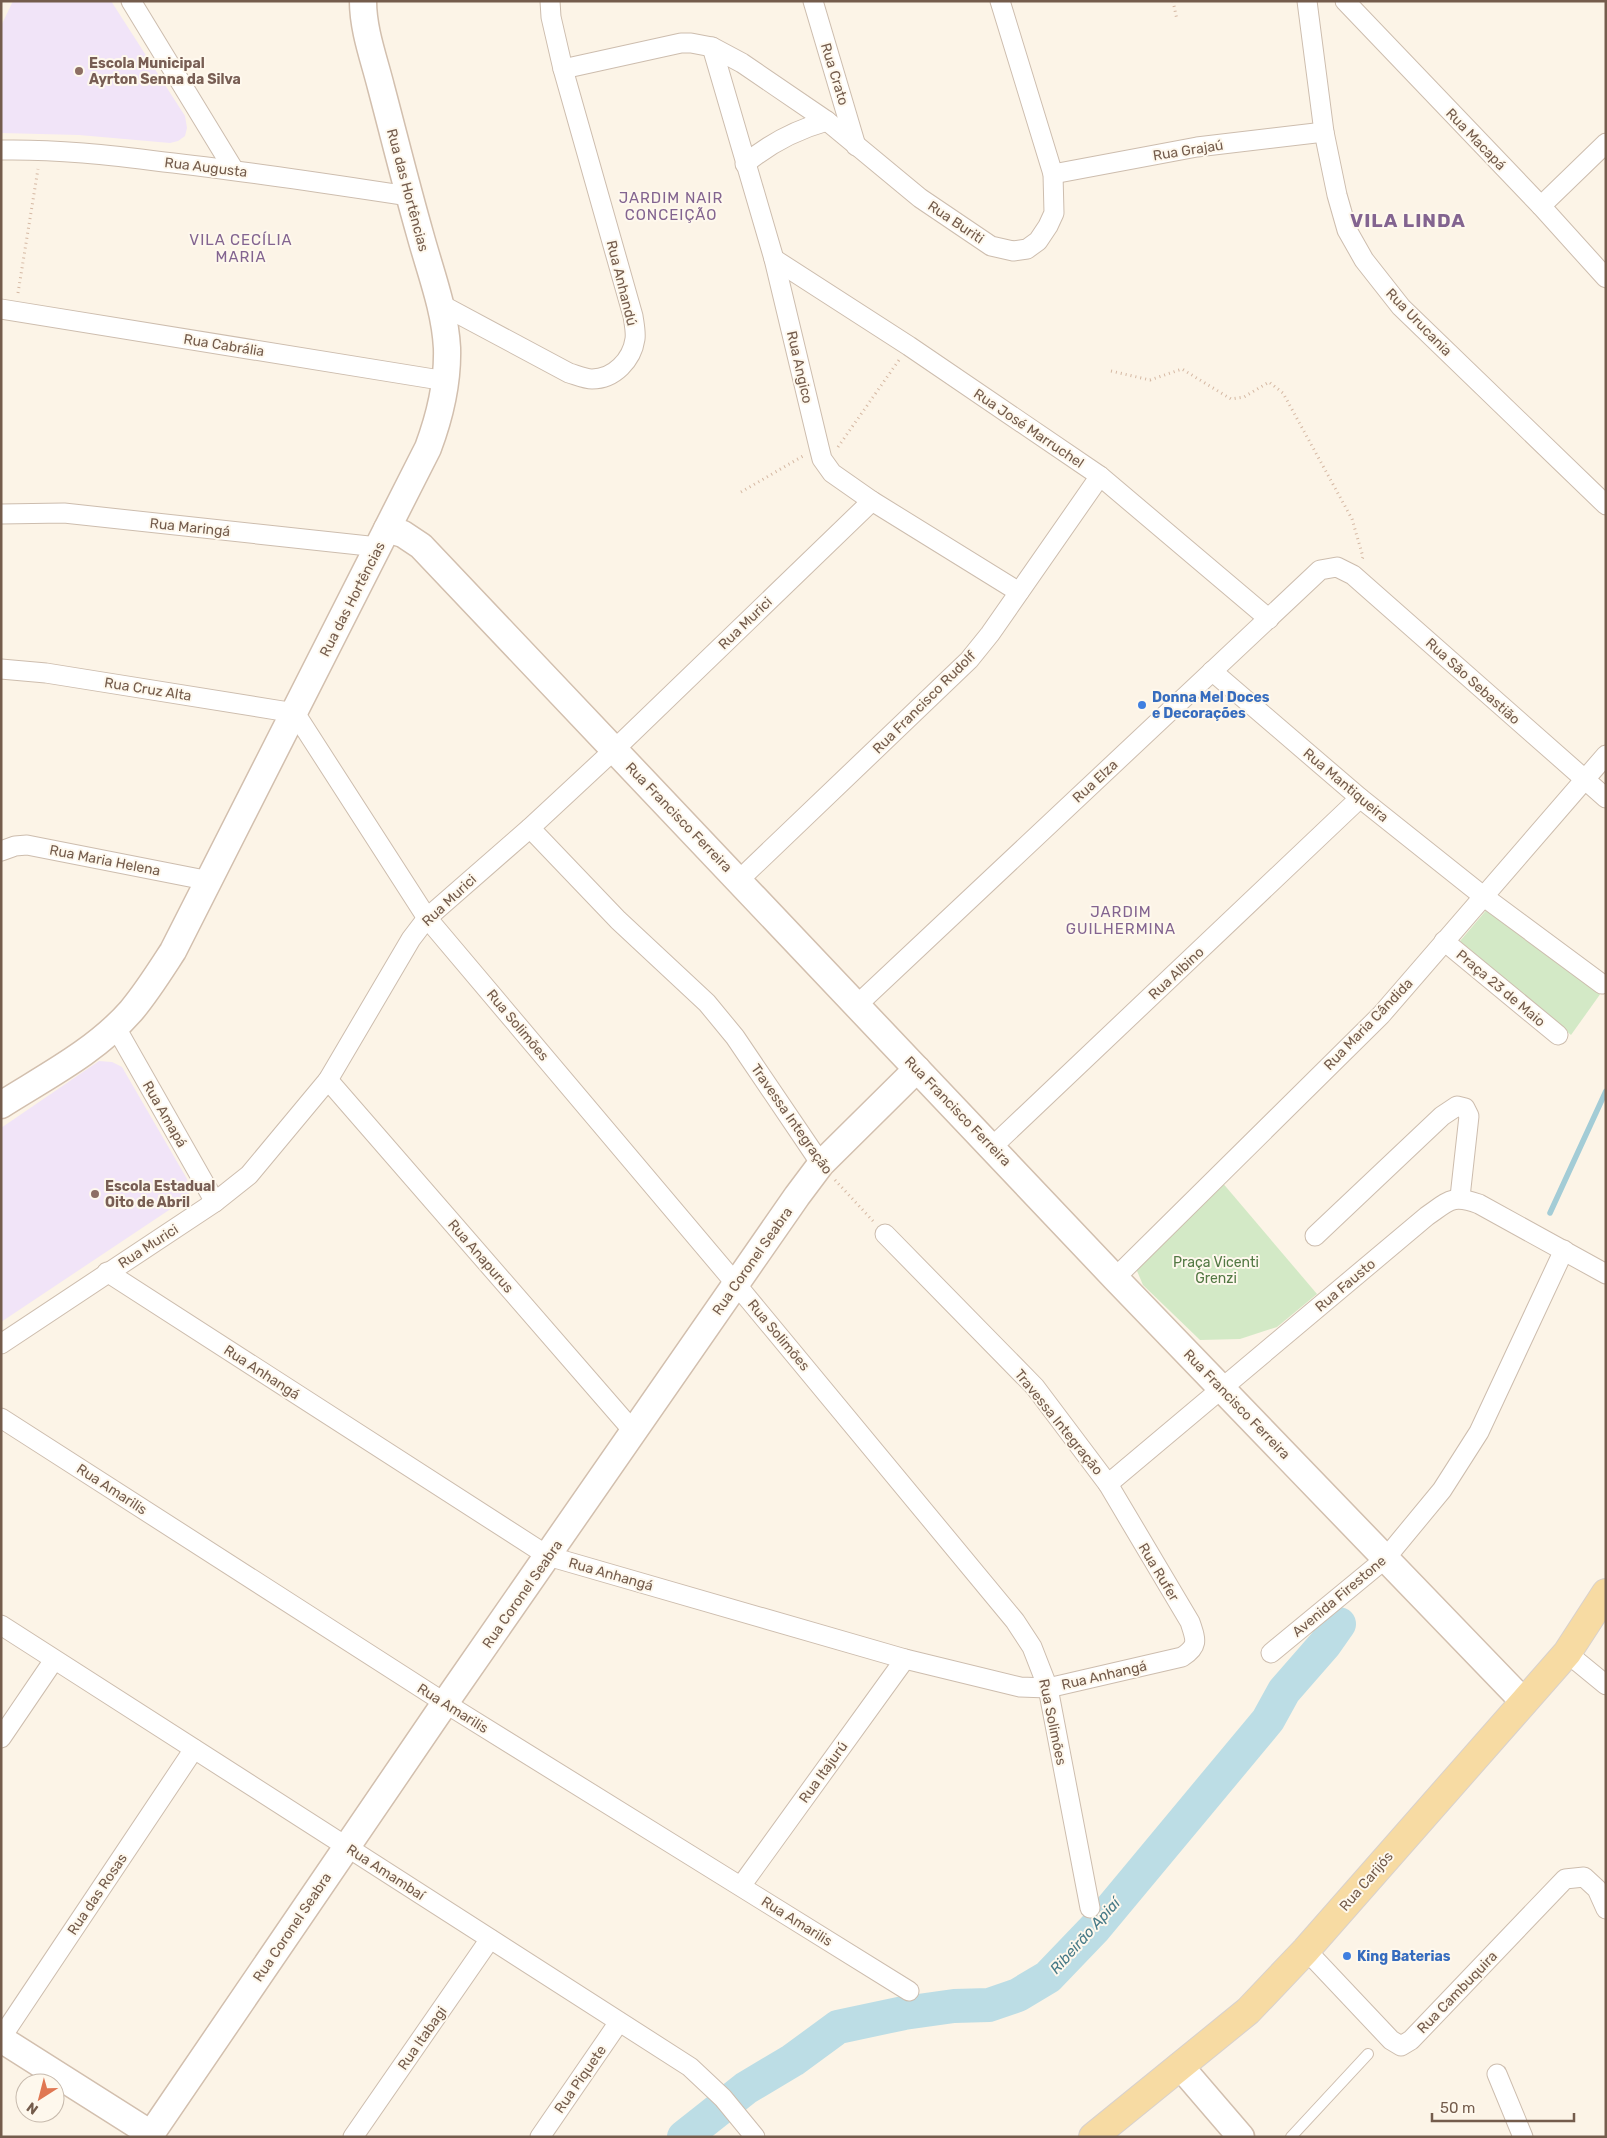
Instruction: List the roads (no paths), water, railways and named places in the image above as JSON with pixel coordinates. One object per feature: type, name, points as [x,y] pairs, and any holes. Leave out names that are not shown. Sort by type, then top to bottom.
[{"type":"main road","name":"Rua Carijós","points":[[1092,2137],[1248,2011],[1306,1950],[1567,1653],[1606,1592]]},
{"type":"street","points":[[131,1],[234,170]]},
{"type":"street","name":"Rua das Hortências","points":[[1,1106],[86,1050],[115,1026],[130,1011],[168,959],[210,881],[295,713],[428,448],[436,427],[446,381],[447,347],[440,304],[409,196],[363,13],[363,1]]},
{"type":"street","name":"Rua Anhandú","points":[[440,304],[569,373],[592,379],[610,375],[631,354],[635,338],[633,316],[563,69],[551,17],[550,1]]},
{"type":"street","name":"Rua Crato","points":[[813,1],[856,146]]},
{"type":"street","name":"Rua Buriti","points":[[563,69],[681,43],[712,47],[742,62],[827,121],[920,198],[990,246],[1013,251],[1026,249],[1038,241],[1054,213],[1053,174],[1000,1]]},
{"type":"street","name":"Rua Urucania","points":[[1307,1],[1324,132],[1337,195],[1347,230],[1364,260],[1401,307],[1606,504]]},
{"type":"street","name":"Rua Macapá","points":[[1344,1],[1541,206],[1606,278]]},
{"type":"street","name":"Rua Angico","points":[[712,47],[774,258],[825,466],[872,501]]},
{"type":"street","points":[[745,164],[773,142],[827,121]]},
{"type":"street","name":"Rua Grajaú","points":[[1053,174],[1197,147],[1324,132]]},
{"type":"street","points":[[1541,206],[1606,143]]},
{"type":"street","name":"Rua Augusta","points":[[1,150],[42,149],[79,152],[234,170],[409,196]]},
{"type":"street","name":"Rua José Marruchel","points":[[774,258],[909,346],[1100,476],[1268,619]]},
{"type":"street","name":"Rua Cabrália","points":[[8,310],[446,381]]},
{"type":"street","name":"Rua Francisco Rudolf","points":[[739,880],[969,660],[1100,476]]},
{"type":"street","points":[[872,501],[1019,592]]},
{"type":"street","name":"Rua Murici","points":[[1,1344],[215,1202],[248,1175],[328,1080],[411,939],[427,918],[530,828],[615,749],[872,501]]},
{"type":"street","name":"Rua Maringá","points":[[1,514],[64,513],[383,538]]},
{"type":"street","name":"Rua Francisco Ferreira","points":[[383,538],[403,534],[421,546],[1115,1278],[1524,1702]]},
{"type":"street","name":"Rua Elza","points":[[857,1005],[1320,570],[1345,571]]},
{"type":"street","name":"Rua São Sebastião","points":[[1345,571],[1606,798]]},
{"type":"street","name":"Rua Cruz Alta","points":[[1,669],[46,673],[295,713]]},
{"type":"street","name":"Rua Mantiqueira","points":[[1212,670],[1360,798],[1483,896]]},
{"type":"street","name":"Rua Solimões","points":[[295,713],[427,918],[736,1284],[1015,1621],[1032,1647],[1048,1688],[1090,1908]]},
{"type":"street","name":"Rua Maria Cândida","points":[[1115,1278],[1381,1014],[1606,755]]},
{"type":"street","name":"Rua Albino","points":[[992,1147],[1360,798]]},
{"type":"street","name":"Travessa Integração","points":[[530,828],[618,920],[707,1003],[735,1037],[821,1164]]},
{"type":"street","name":"Rua Maria Helena","points":[[1,851],[14,846],[27,845],[210,881]]},
{"type":"street","points":[[1483,896],[1602,984]]},
{"type":"street","name":"Praça 23 de Maio","points":[[1444,941],[1558,1035]]},
{"type":"street","name":"Rua Amapá","points":[[115,1026],[215,1202]]},
{"type":"street","name":"Rua Coronel Seabra","points":[[151,2136],[445,1703],[821,1164],[917,1069]]},
{"type":"street","name":"Rua Anapurus","points":[[328,1080],[634,1432]]},
{"type":"street","points":[[1315,1236],[1442,1116],[1457,1106],[1465,1108],[1469,1116],[1460,1198],[1497,1212],[1606,1274]]},
{"type":"street","name":"Rua Fausto","points":[[1108,1484],[1427,1216],[1446,1203],[1460,1198]]},
{"type":"street","name":"Travessa Integração","points":[[885,1234],[1035,1387],[1108,1484]]},
{"type":"street","name":"Avenida Firestone","points":[[1271,1653],[1385,1559],[1442,1490],[1479,1432],[1564,1250]]},
{"type":"street","name":"Rua Anhangá","points":[[107,1272],[548,1556],[905,1659],[1020,1687],[1048,1688],[1182,1657]]},
{"type":"street","name":"Rua Amarilis","points":[[1,1418],[445,1703],[909,1991]]},
{"type":"street","name":"Rua Rufer","points":[[1108,1484],[1190,1622],[1196,1640],[1192,1650],[1182,1657]]},
{"type":"street","name":"Rua Amambaí","points":[[1,1625],[690,2068],[727,2103],[755,2137]]},
{"type":"street","points":[[1567,1653],[1606,1685]]},
{"type":"street","name":"Rua Itajurú","points":[[741,1886],[905,1659]]},
{"type":"street","points":[[1,1738],[54,1660]]},
{"type":"street","name":"Rua das Rosas","points":[[1,2039],[194,1749]]},
{"type":"street","name":"Rua Cambuquira","points":[[1306,1950],[1392,2040],[1400,2046],[1411,2040],[1565,1879],[1584,1877],[1597,1888],[1606,1909]]},
{"type":"street","name":"Rua Itabagi","points":[[354,2137],[490,1939]]},
{"type":"street","name":"Rua Piquete","points":[[540,2137],[619,2022]]},
{"type":"street","points":[[1,2039],[151,2136]]},
{"type":"street","points":[[1180,2066],[1241,2137]]},
{"type":"street","points":[[1497,2074],[1523,2137]]},
{"type":"lane","points":[[1291,2137],[1368,2054]]},
{"type":"waterway","points":[[1550,1213],[1606,1091]]},
{"type":"waterway","name":"Ribeirão Apiaí","points":[[684,2137],[746,2088],[793,2060],[838,2027],[904,2013],[954,2006],[989,2005],[1018,1995],[1048,1977],[1095,1928],[1268,1720],[1284,1691],[1325,1644],[1339,1624]]},
{"type":"place","name":"Escola Municipal Ayrton Senna da Silva","points":[[79,71]]},
{"type":"place","name":"Donna Mel Doces e Decorações","points":[[1142,705]]},
{"type":"place","name":"Escola Estadual Oito de Abril","points":[[95,1194]]},
{"type":"place","name":"King Baterias","points":[[1347,1956]]},
{"type":"district","name":"JARDIM NAIR CONCEIÇÃO","points":[[671,206]]},
{"type":"district","name":"VILA LINDA","points":[[1408,220]]},
{"type":"district","name":"VILA CECÍLIA MARIA","points":[[241,248]]},
{"type":"district","name":"JARDIM GUILHERMINA","points":[[1121,920]]},
{"type":"park label","name":"Praça Vicenti Grenzi","points":[[1216,1270]]}]
